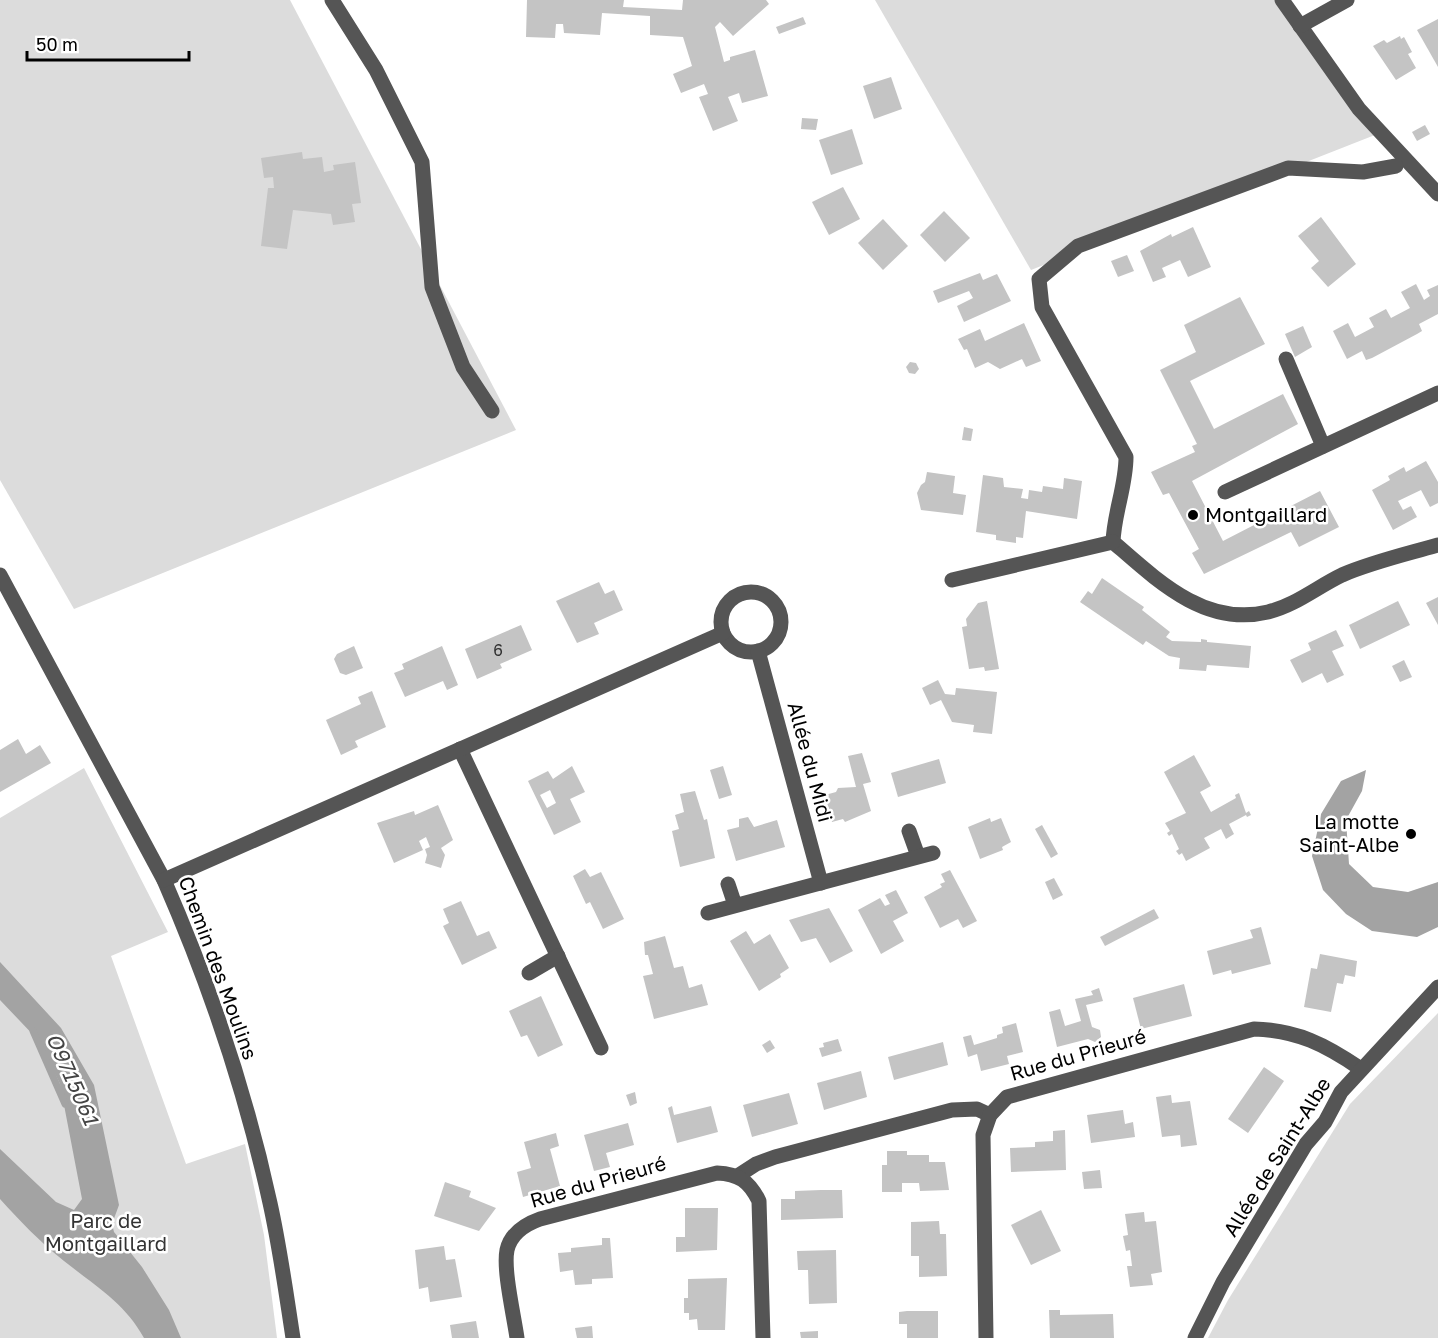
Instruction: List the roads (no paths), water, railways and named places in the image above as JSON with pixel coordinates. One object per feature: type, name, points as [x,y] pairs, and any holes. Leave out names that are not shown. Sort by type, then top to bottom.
[{"type":"street","points":[[332,0],[376,70],[422,162],[432,287],[463,368],[492,411]]},
{"type":"street","points":[[1282,0],[1359,109],[1438,194]]},
{"type":"street","points":[[1300,26],[1347,0]]},
{"type":"street","points":[[1113,542],[1114,521],[1126,475],[1126,457],[1042,307],[1039,279],[1078,246],[1288,168],[1363,171],[1396,166]]},
{"type":"street","points":[[1286,359],[1323,446]]},
{"type":"street","points":[[1225,492],[1438,393]]},
{"type":"street","points":[[1113,542],[1189,602],[1217,614],[1245,615],[1269,612],[1297,601],[1342,575],[1438,545]]},
{"type":"street","points":[[952,580],[1113,542]]},
{"type":"street","name":"Chemin des Moulins","points":[[1,577],[164,880],[219,1020],[270,1204],[293,1338]]},
{"type":"street","points":[[755,591],[765,594],[779,609],[780,630],[768,647],[758,651],[741,651],[727,640],[723,633],[722,612],[735,596],[755,591]]},
{"type":"street","points":[[164,880],[723,633]]},
{"type":"street","name":"Allée du Midi","points":[[758,651],[821,883]]},
{"type":"street","points":[[460,749],[601,1048]]},
{"type":"street","points":[[909,831],[918,856]]},
{"type":"street","points":[[708,913],[933,853]]},
{"type":"street","points":[[728,884],[735,905]]},
{"type":"street","points":[[529,973],[558,956]]},
{"type":"street","name":"Allée de Saint-Albe","points":[[1195,1338],[1223,1282],[1306,1144],[1325,1122],[1341,1092],[1438,987]]},
{"type":"street","name":"Rue du Prieuré","points":[[990,1114],[1000,1102],[1016,1093],[1254,1029],[1291,1034],[1325,1045],[1361,1069]]},
{"type":"street","points":[[763,1338],[761,1215],[754,1190],[739,1175],[756,1164],[775,1157],[952,1110],[977,1109],[990,1114],[983,1135],[986,1338]]},
{"type":"street","name":"Rue du Prieuré","points":[[517,1338],[507,1250],[512,1238],[527,1224],[696,1176],[717,1173],[739,1175]]},
{"type":"water","points":[[1366,770],[1362,791],[1346,820],[1349,864],[1373,887],[1408,892],[1438,882],[1438,927],[1417,937],[1372,931],[1346,914],[1323,890],[1312,856],[1321,814],[1341,781]]},
{"type":"water","points":[[0,962],[61,1028],[94,1085],[119,1205],[112,1224],[114,1232],[142,1267],[169,1310],[181,1338],[144,1338],[118,1305],[47,1246],[0,1199],[0,1149],[56,1202],[74,1210],[82,1199],[60,1084],[39,1041],[0,1000]]},
{"type":"waterway","name":"O9715061","points":[[33,1031],[65,1104]]},
{"type":"place","name":"Montgaillard","points":[[1193,515]]},
{"type":"place","name":"La motte Saint-Albe","points":[[1411,834]]},
{"type":"park label","name":"Parc de Montgaillard","points":[[106,1232]]}]
